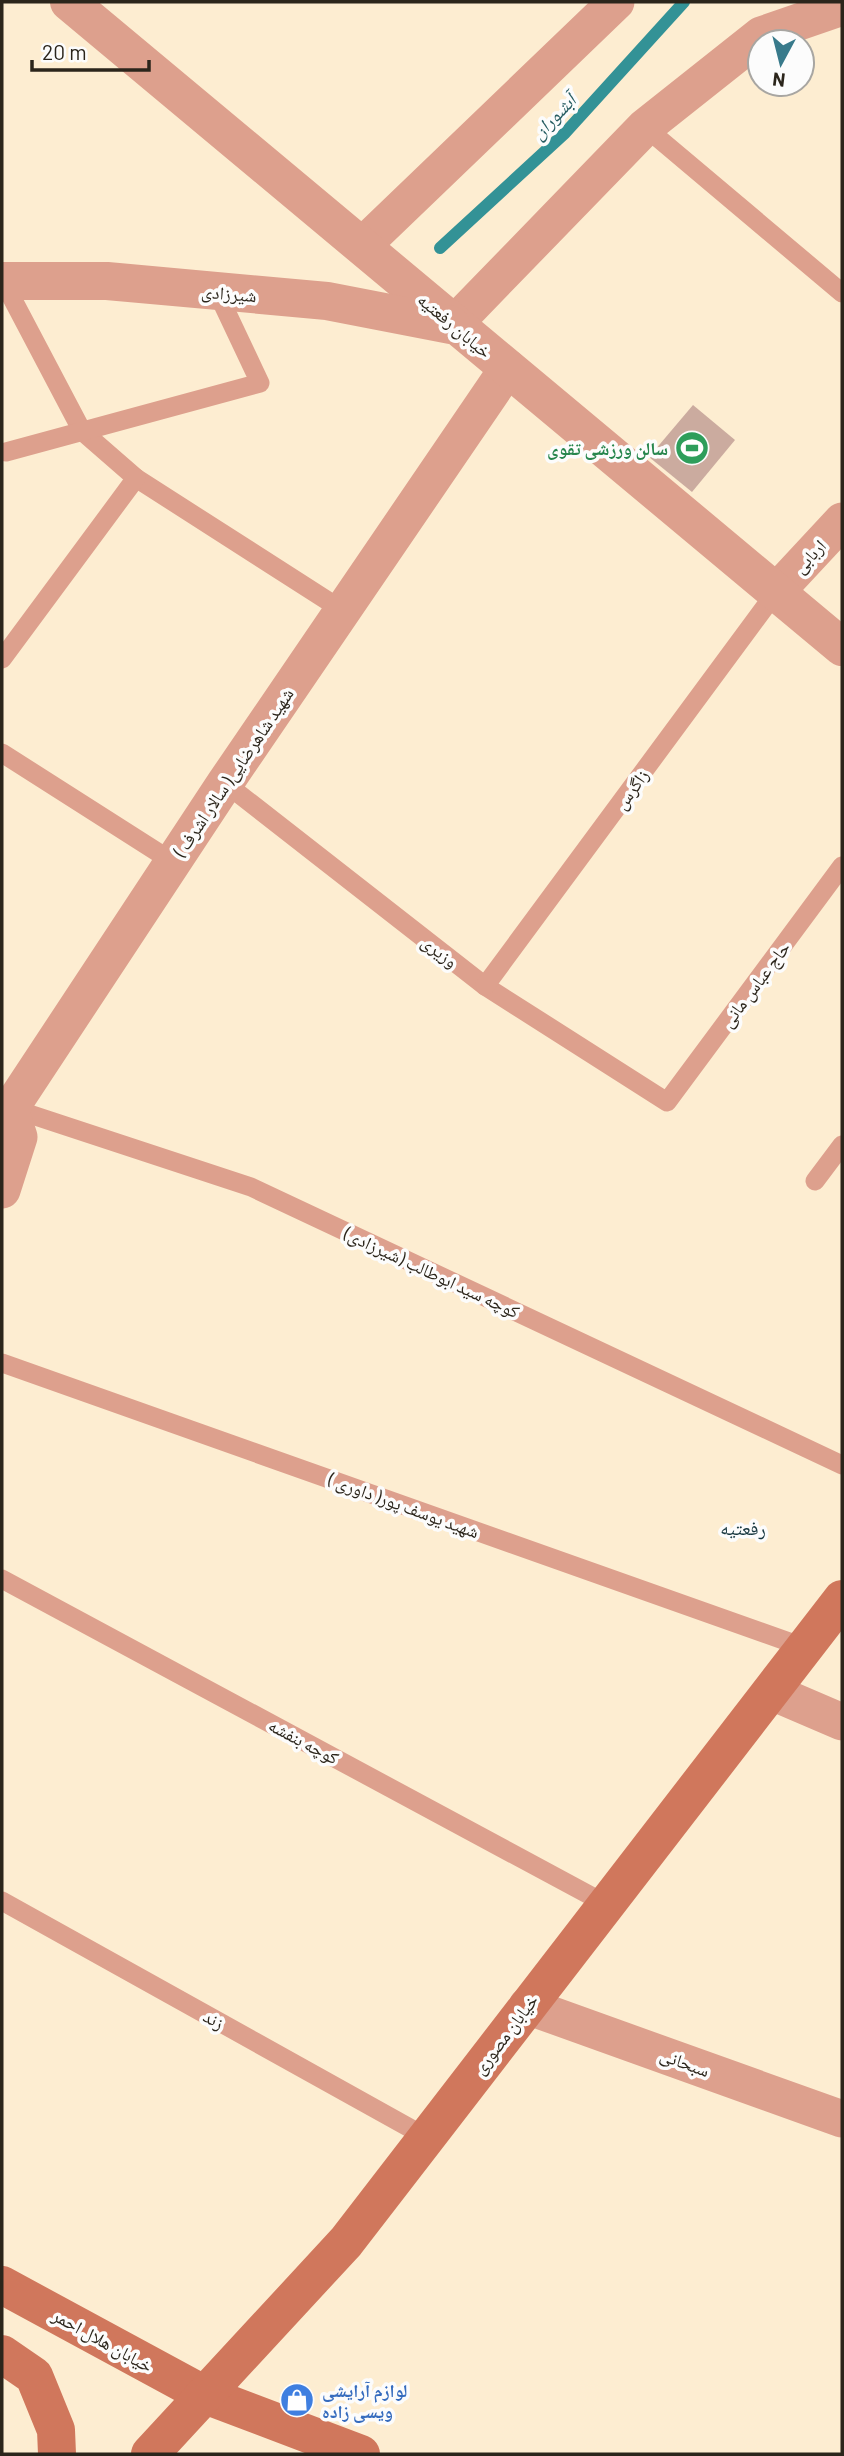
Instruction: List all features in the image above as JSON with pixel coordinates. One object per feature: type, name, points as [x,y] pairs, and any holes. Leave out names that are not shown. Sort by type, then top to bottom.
[{"type":"main road","name":"خیابان مصوری","points":[[150,2454],[346,2242],[842,1599]]},
{"type":"main road","name":"خیابان هلال احمر","points":[[2,2285],[205,2395],[361,2454]]},
{"type":"main road","points":[[2,2354],[34,2376],[56,2430],[57,2454]]},
{"type":"street","name":"خیابان رفعتیه","points":[[69,2],[842,647]]},
{"type":"street","points":[[363,245],[616,2]]},
{"type":"street","points":[[453,325],[645,127],[761,35],[842,7]]},
{"type":"street","name":"شیرزادی","points":[[2,281],[107,281],[327,300],[453,325]]},
{"type":"street","name":"شهید شاهرضایی( سالار اشرف )","points":[[6,1106],[508,368]]},
{"type":"street","name":"اربابی","points":[[776,592],[842,521]]},
{"type":"street","points":[[2,1190],[19,1137],[6,1106]]},
{"type":"street","points":[[772,1692],[842,1722]]},
{"type":"street","name":"سبحانی","points":[[527,2006],[842,2119]]},
{"type":"lane","points":[[645,127],[842,293]]},
{"type":"lane","points":[[2,281],[82,431],[136,478],[342,610]]},
{"type":"lane","points":[[6,452],[261,383],[216,292]]},
{"type":"lane","points":[[2,659],[136,478]]},
{"type":"lane","name":"زاگرس","points":[[485,986],[776,592]]},
{"type":"lane","points":[[2,753],[173,862]]},
{"type":"lane","name":"وزیری","points":[[225,783],[485,986],[667,1102]]},
{"type":"lane","name":"حاج عباس مانی","points":[[667,1102],[842,866]]},
{"type":"lane","name":"کوچه سید ابوطالب (شیرزادی)","points":[[6,1106],[251,1187],[842,1465]]},
{"type":"lane","points":[[815,1181],[842,1145]]},
{"type":"lane","name":"شهید یوسف پور( داوری )","points":[[2,1363],[806,1648]]},
{"type":"lane","name":"کوچه بنفشه","points":[[2,1579],[606,1904]]},
{"type":"lane","name":"زند","points":[[2,1901],[426,2137]]},
{"type":"building","name":"سالن ورزشی تقوی","points":[[693,405],[735,440],[692,492],[649,457]]},
{"type":"waterway","name":"آبشوران","points":[[440,248],[565,133],[684,2]]},
{"type":"place","name":"سالن ورزشی تقوی","points":[[692,448]]},
{"type":"place","name":"لوازم آرایشی ویسی زاده","points":[[297,2400]]},
{"type":"district","name":"رفعتیه","points":[[743,1527]]}]
